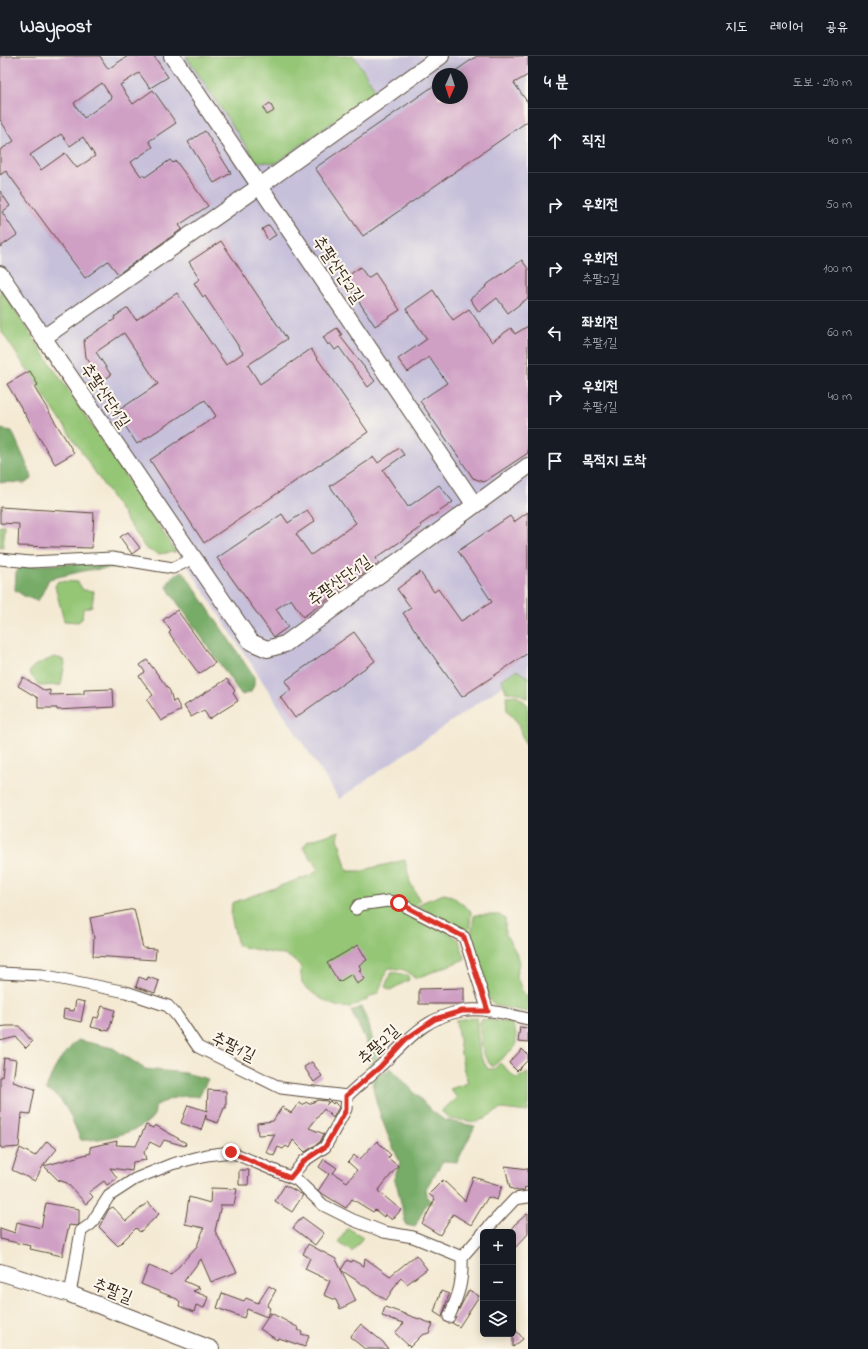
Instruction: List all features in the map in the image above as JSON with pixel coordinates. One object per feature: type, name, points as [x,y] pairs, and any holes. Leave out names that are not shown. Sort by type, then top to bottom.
[{"type":"street","name":"추팔산단2길","points":[[172,56],[474,504]]},
{"type":"street","points":[[43,338],[260,186],[441,56]]},
{"type":"street","name":"추팔산단1길","points":[[0,274],[250,642],[267,649],[285,644],[474,504],[528,466]]},
{"type":"street","points":[[0,559],[30,562],[112,558],[173,568],[194,558]]},
{"type":"street","points":[[356,909],[359,905],[388,900],[399,903],[464,937],[488,1011]]},
{"type":"street","name":"추팔1길","points":[[0,973],[42,975],[126,992],[168,1006],[177,1016],[198,1047],[281,1088],[346,1096]]},
{"type":"street","name":"추팔2길","points":[[346,1096],[380,1067],[406,1039],[435,1019],[462,1011],[488,1011],[528,1018]]},
{"type":"street","points":[[290,1178],[304,1161],[325,1147],[346,1110],[346,1096]]},
{"type":"street","points":[[70,1294],[81,1231],[91,1224],[109,1196],[135,1179],[172,1164],[208,1155],[231,1152],[296,1180],[323,1205],[353,1220],[384,1232],[414,1237],[462,1257]]},
{"type":"street","points":[[488,1229],[515,1199],[528,1197]]},
{"type":"street","points":[[449,1316],[460,1292],[463,1277],[462,1257],[480,1237]]},
{"type":"street","name":"추팔길","points":[[0,1272],[70,1294],[211,1349]]},
{"type":"shaded area","points":[[0,56],[528,56],[528,682],[517,676],[339,799],[0,277]]},
{"type":"green space","points":[[186,56],[354,56],[376,91],[276,163],[256,161]]},
{"type":"green space","points":[[0,288],[176,552],[158,554],[146,549],[0,329]]},
{"type":"green space","points":[[0,429],[12,431],[31,474],[32,479],[25,483],[0,482]]},
{"type":"green space","points":[[0,526],[5,526],[3,547],[0,547]]},
{"type":"green space","points":[[114,562],[120,565],[119,568],[88,570],[49,579],[37,601],[24,596],[15,590],[16,572],[22,566]]},
{"type":"green space","points":[[183,571],[254,677],[254,685],[251,692],[242,695],[238,690],[167,587],[173,576]]},
{"type":"green space","points":[[58,581],[78,582],[83,590],[94,591],[92,606],[83,609],[82,619],[78,622],[64,621],[55,586]]},
{"type":"green space","points":[[54,657],[62,659],[65,662],[61,685],[40,686],[29,673],[34,666]]},
{"type":"green space","points":[[517,670],[528,677],[528,699],[519,693],[506,692],[502,679]]},
{"type":"green space","points":[[517,695],[528,705],[528,761],[526,747],[517,722],[507,710],[506,696]]},
{"type":"green space","points":[[340,831],[338,838],[347,871],[364,871],[405,860],[410,882],[420,901],[414,907],[459,940],[465,959],[414,978],[409,972],[388,968],[378,993],[356,1005],[340,1007],[326,1001],[302,984],[300,965],[288,956],[238,946],[231,916],[232,903],[311,875],[318,868],[303,847],[308,841]]},
{"type":"green space","points":[[444,894],[452,896],[471,911],[469,934],[417,906],[423,902]]},
{"type":"green space","points":[[474,915],[499,915],[505,919],[505,933],[516,952],[519,963],[516,975],[524,995],[528,996],[528,1012],[496,1006],[489,999],[471,937]]},
{"type":"green space","points":[[391,972],[408,975],[409,980],[390,990],[385,987]]},
{"type":"green space","points":[[361,1007],[368,1021],[378,1061],[370,1067],[367,1043],[351,1011]]},
{"type":"green space","points":[[476,1017],[480,1056],[488,1069],[494,1069],[500,1063],[516,1078],[528,1073],[528,1112],[501,1109],[477,1122],[450,1119],[441,1111],[457,1098],[450,1089],[468,1083],[463,1067],[456,1020]]},
{"type":"green space","points":[[482,1019],[512,1023],[516,1034],[516,1046],[492,1067],[483,1054],[479,1024]]},
{"type":"green space","points":[[78,1040],[113,1048],[145,1069],[185,1073],[208,1079],[199,1097],[177,1097],[155,1106],[154,1115],[140,1127],[120,1135],[81,1140],[68,1111],[53,1093],[46,1090],[58,1063]]},
{"type":"green space","points":[[391,1068],[432,1111],[444,1120],[475,1126],[457,1162],[443,1161],[425,1190],[427,1197],[432,1203],[426,1204],[415,1227],[406,1225],[394,1179],[400,1162],[382,1120],[373,1086],[373,1078]]},
{"type":"green space","points":[[348,1228],[363,1237],[352,1252],[338,1242]]},
{"type":"building","points":[[0,56],[100,56],[108,69],[128,56],[154,56],[168,77],[150,88],[139,73],[120,85],[133,104],[153,90],[176,123],[149,141],[153,147],[131,162],[141,176],[143,175],[145,177],[170,160],[173,163],[176,161],[208,206],[179,225],[182,229],[118,274],[108,261],[85,278],[6,171],[0,175],[0,150],[14,141],[0,120]],"holes":[[[102,83],[112,98],[84,118],[74,103]],[[61,134],[70,146],[83,137],[95,156],[77,168],[65,153],[41,170],[30,155]]]},
{"type":"building","points":[[477,56],[528,56],[528,75],[514,83],[528,103],[528,121],[363,236],[315,168],[432,87],[432,104],[468,104],[468,68],[460,68]]},
{"type":"building","points":[[270,103],[274,111],[267,115],[263,108]]},
{"type":"building","points":[[205,131],[231,173],[214,183],[188,142]]},
{"type":"building","points":[[0,191],[10,206],[2,212],[17,235],[0,247]]},
{"type":"building","points":[[269,225],[276,235],[268,240],[262,229]]},
{"type":"building","points":[[221,241],[287,339],[248,365],[260,384],[311,349],[368,432],[204,543],[150,460],[216,416],[205,400],[137,444],[116,412],[158,384],[124,333],[96,352],[111,375],[102,381],[86,357],[84,340],[115,319],[114,317],[128,308],[136,320],[177,293],[226,365],[243,353],[205,296],[203,297],[194,283],[200,279],[189,262]]},
{"type":"building","points":[[522,260],[528,269],[528,298],[508,313],[497,298],[479,312],[470,299],[486,287],[485,286]]},
{"type":"building","points":[[360,267],[368,278],[375,273],[400,310],[375,326],[344,279]]},
{"type":"building","points":[[433,290],[453,320],[469,309],[492,342],[511,328],[515,334],[528,326],[528,453],[484,482],[473,478],[420,401],[447,383],[429,357],[408,372],[398,359],[427,339],[406,309]]},
{"type":"building","points":[[337,328],[342,335],[340,336],[375,381],[368,387],[339,347],[335,350],[330,343],[328,345],[323,337]]},
{"type":"building","points":[[30,371],[38,385],[34,387],[74,453],[55,464],[7,384]]},
{"type":"building","points":[[399,448],[404,455],[383,470],[408,507],[439,485],[453,502],[420,525],[422,527],[376,558],[379,563],[303,617],[291,599],[276,609],[288,627],[274,637],[217,558],[282,514],[288,523],[307,510],[315,521],[296,534],[311,555],[356,523],[330,486],[374,457],[378,463]]},
{"type":"building","points":[[0,507],[94,513],[92,548],[18,546],[19,524],[0,523]]},
{"type":"building","points":[[528,512],[528,653],[462,697],[403,613],[411,608],[397,589],[420,572],[434,592],[438,589],[461,621],[492,602],[458,551],[510,516],[514,522]]},
{"type":"building","points":[[128,532],[140,548],[132,554],[120,537]]},
{"type":"building","points":[[177,610],[215,663],[199,674],[169,633],[171,631],[163,620]]},
{"type":"building","points":[[354,632],[375,661],[295,718],[280,697],[291,690],[285,681]]},
{"type":"building","points":[[147,660],[170,691],[173,702],[176,700],[181,710],[161,721],[147,700],[153,695],[139,676],[145,672],[140,665]]},
{"type":"building","points":[[23,677],[45,691],[50,690],[50,695],[84,694],[84,690],[113,689],[114,707],[57,710],[57,708],[38,708],[38,698],[18,686]]},
{"type":"building","points":[[227,679],[235,691],[233,693],[238,701],[209,719],[204,710],[191,717],[184,706]]},
{"type":"building","points":[[134,909],[143,948],[156,949],[155,960],[93,956],[94,938],[90,918]]},
{"type":"building","points":[[358,945],[367,960],[359,965],[361,969],[359,970],[365,979],[357,984],[352,974],[339,982],[327,963]]},
{"type":"building","points":[[139,977],[147,980],[148,977],[159,981],[155,993],[136,987]]},
{"type":"building","points":[[464,988],[464,1004],[419,1004],[419,989]]},
{"type":"building","points":[[76,1000],[85,1002],[81,1022],[63,1018],[64,1009],[74,1011]]},
{"type":"building","points":[[102,1006],[115,1010],[109,1031],[91,1027],[94,1017],[98,1018]]},
{"type":"building","points":[[19,1026],[32,1042],[26,1048],[16,1037],[0,1041],[0,1027]]},
{"type":"building","points":[[520,1027],[528,1028],[528,1043],[518,1042]]},
{"type":"building","points":[[522,1049],[528,1055],[528,1060],[517,1071],[509,1063]]},
{"type":"building","points":[[4,1058],[16,1060],[13,1082],[35,1089],[30,1114],[22,1113],[19,1147],[1,1148],[0,1145],[0,1077],[2,1077]]},
{"type":"building","points":[[312,1062],[322,1076],[314,1082],[304,1067]]},
{"type":"building","points":[[208,1090],[226,1091],[226,1108],[224,1108],[218,1123],[206,1119],[206,1115],[201,1130],[181,1123],[188,1105],[207,1111]]},
{"type":"building","points":[[318,1100],[327,1101],[328,1103],[330,1101],[333,1104],[334,1102],[339,1107],[333,1118],[324,1109],[309,1128],[324,1134],[320,1142],[305,1152],[293,1140],[289,1148],[286,1146],[283,1149],[278,1147],[274,1156],[266,1152],[275,1134],[258,1135],[257,1123],[273,1121],[282,1107],[291,1113],[299,1103],[303,1105],[306,1102],[309,1104]]},
{"type":"building","points":[[146,1125],[153,1128],[155,1125],[186,1143],[185,1146],[164,1140],[160,1147],[150,1142],[144,1152],[146,1160],[133,1162],[132,1171],[110,1168],[117,1178],[107,1185],[104,1181],[89,1192],[93,1197],[86,1204],[67,1183],[58,1180],[44,1166],[91,1153],[90,1147],[117,1141],[116,1145],[136,1146]]},
{"type":"building","points":[[47,1141],[57,1149],[43,1166],[35,1181],[12,1170],[20,1148],[35,1156]]},
{"type":"building","points":[[377,1141],[391,1155],[388,1158],[398,1166],[378,1191],[401,1210],[392,1220],[385,1214],[384,1217],[375,1210],[373,1212],[352,1199],[346,1208],[318,1191],[329,1174],[319,1167],[324,1159],[337,1168],[333,1173],[347,1182],[357,1170],[348,1162],[354,1155],[359,1160]]},
{"type":"building","points":[[505,1166],[528,1169],[528,1188],[525,1187],[524,1191],[518,1191],[510,1188]]},
{"type":"building","points":[[239,1170],[249,1170],[248,1185],[239,1185]]},
{"type":"building","points":[[473,1177],[502,1186],[497,1200],[488,1197],[471,1225],[453,1214],[440,1235],[422,1224],[435,1199],[429,1194],[443,1180],[465,1201]]},
{"type":"building","points":[[285,1185],[303,1195],[292,1212],[275,1201]]},
{"type":"building","points":[[211,1188],[237,1189],[234,1205],[221,1205],[215,1231],[237,1272],[211,1282],[201,1259],[184,1281],[200,1288],[193,1291],[208,1297],[204,1308],[196,1305],[194,1312],[179,1306],[180,1302],[177,1299],[141,1284],[149,1266],[171,1275],[197,1246],[204,1228],[185,1224],[189,1197],[210,1203]]},
{"type":"building","points":[[148,1202],[159,1214],[140,1232],[136,1228],[118,1246],[99,1227],[109,1209],[113,1207],[126,1221]]},
{"type":"building","points":[[46,1203],[79,1209],[79,1224],[77,1226],[69,1225],[62,1256],[30,1249],[31,1246],[0,1239],[0,1228],[15,1233],[17,1222],[41,1228]]},
{"type":"building","points":[[528,1213],[528,1234],[516,1247],[516,1229],[513,1229],[513,1226]]},
{"type":"building","points":[[302,1217],[324,1233],[315,1245],[293,1228]]},
{"type":"building","points":[[308,1244],[336,1259],[356,1301],[340,1309],[336,1300],[324,1295],[330,1281],[305,1269],[310,1258],[303,1254]]},
{"type":"building","points":[[416,1255],[427,1269],[407,1284],[401,1277],[386,1300],[341,1270],[347,1260],[351,1262],[352,1260],[364,1266],[365,1258],[390,1276]]},
{"type":"building","points":[[269,1286],[276,1290],[267,1306],[270,1308],[267,1317],[247,1309],[244,1318],[217,1308],[222,1293],[244,1301],[246,1298],[258,1303]]},
{"type":"building","points":[[469,1290],[479,1296],[459,1327],[452,1323]]},
{"type":"building","points":[[441,1291],[449,1294],[442,1317],[434,1312]]},
{"type":"building","points":[[385,1307],[433,1324],[429,1333],[422,1335],[410,1347],[395,1333],[404,1323],[382,1316]]},
{"type":"building","points":[[271,1313],[299,1328],[298,1330],[302,1332],[301,1334],[309,1336],[305,1347],[279,1338],[277,1340],[260,1329]]},
{"type":"building","points":[[361,1324],[383,1342],[388,1349],[365,1349],[350,1337]]},
{"type":"building","points":[[516,1330],[523,1339],[513,1347],[513,1337],[516,1337]]},
{"type":"route","points":[[231,1152],[290,1178],[304,1161],[325,1147],[336,1124],[346,1110],[346,1096],[380,1067],[406,1039],[435,1019],[462,1011],[488,1011],[464,937],[419,912],[399,903]]}]
